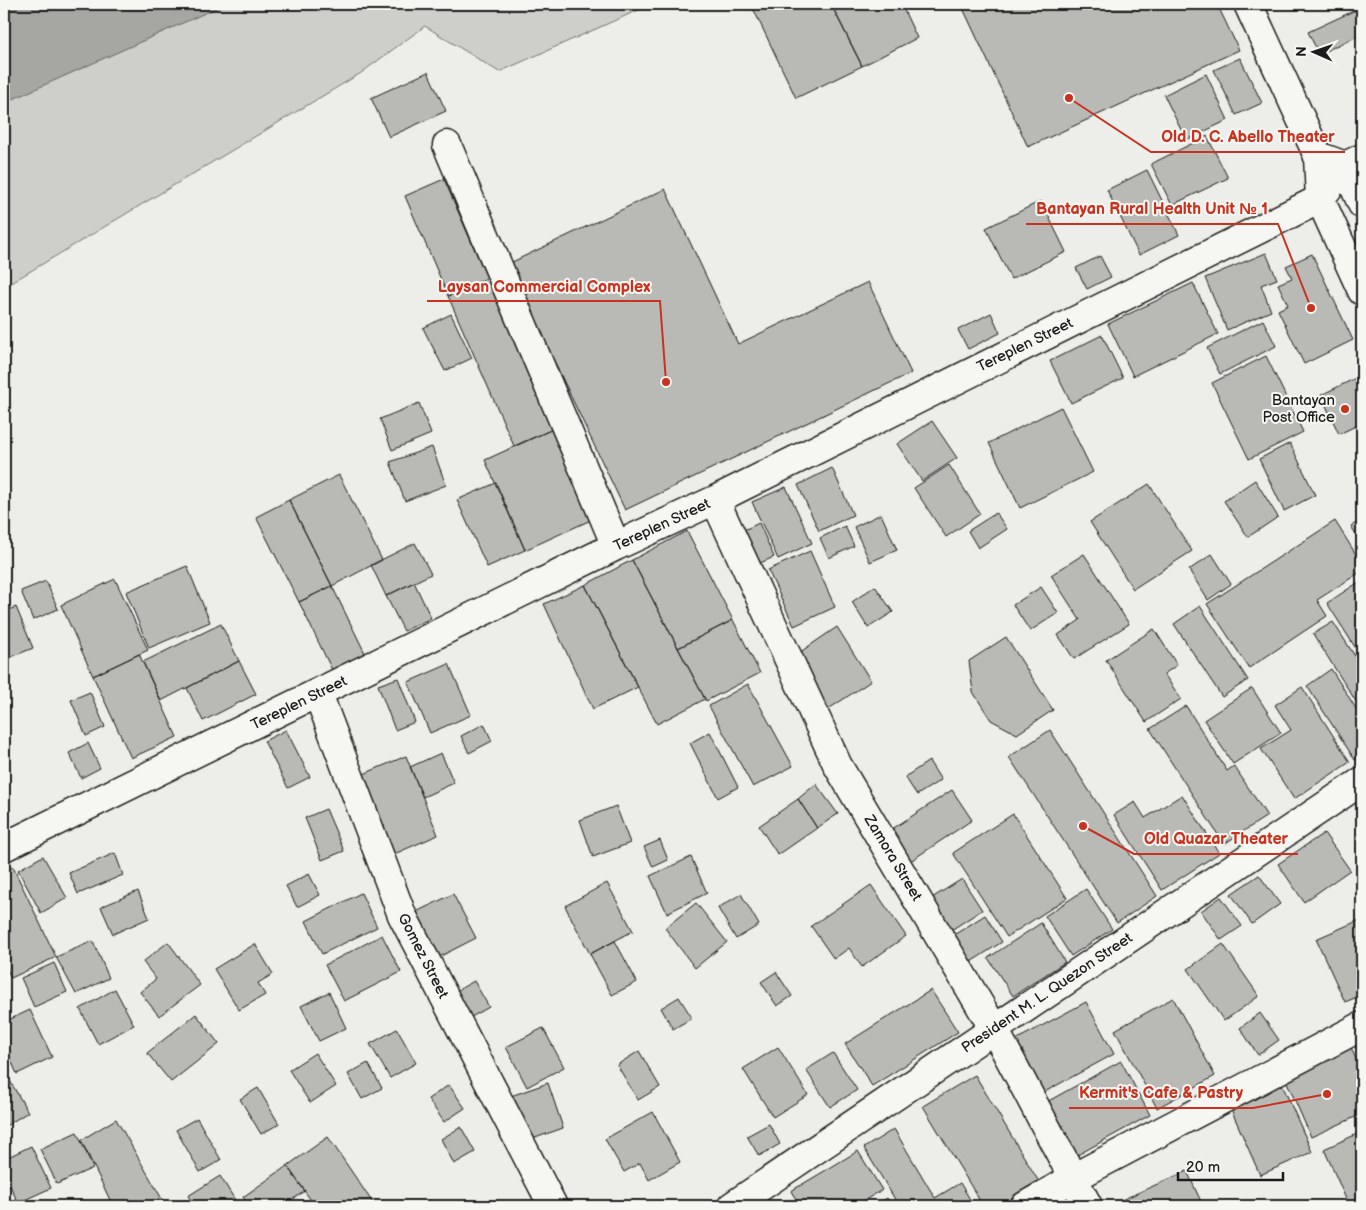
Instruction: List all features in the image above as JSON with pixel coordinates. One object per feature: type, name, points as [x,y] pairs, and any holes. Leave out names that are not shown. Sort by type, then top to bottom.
[{"type":"street","points":[[1248,4],[1318,156],[1320,199],[1362,291]]},
{"type":"street","points":[[447,145],[616,546]]},
{"type":"street","points":[[1318,156],[1353,162]]},
{"type":"street","points":[[1320,199],[1353,162]]},
{"type":"street","points":[[1353,162],[1362,204]]},
{"type":"street","name":"Tereplen Street","points":[[4,848],[616,546],[715,500],[1320,199]]},
{"type":"street","name":"Zamora Street","points":[[715,500],[838,766],[994,1029],[1088,1206]]},
{"type":"street","name":"Gomez Street","points":[[318,694],[402,916],[553,1206]]},
{"type":"street","name":"President M. L. Quezon Street","points":[[732,1206],[1362,780]]},
{"type":"street","points":[[1025,1206],[1073,1178],[1362,1026]]},
{"type":"shaded area","points":[[4,4],[225,4],[4,103]]},
{"type":"shaded area","points":[[225,4],[652,4],[499,72],[425,26],[361,73],[4,287],[4,103]]},
{"type":"building","points":[[751,4],[831,4],[862,66],[796,98]]},
{"type":"building","points":[[831,4],[901,4],[917,38],[862,66]]},
{"type":"building","points":[[961,4],[1217,4],[1239,50],[1028,147]]},
{"type":"building","points":[[1362,7],[1362,34],[1319,54],[1308,32]]},
{"type":"building","points":[[1240,58],[1262,103],[1236,115],[1214,70]]},
{"type":"building","points":[[428,72],[446,111],[389,137],[371,98]]},
{"type":"building","points":[[1206,74],[1228,120],[1186,140],[1164,95]]},
{"type":"building","points":[[1207,136],[1228,178],[1172,205],[1151,164]]},
{"type":"building","points":[[1147,170],[1179,235],[1139,255],[1107,190]]},
{"type":"building","points":[[444,179],[487,278],[448,296],[405,196]]},
{"type":"building","points":[[665,189],[738,344],[868,282],[911,373],[625,510],[508,264]]},
{"type":"building","points":[[1041,201],[1066,252],[1011,279],[986,228]]},
{"type":"building","points":[[1266,253],[1277,279],[1261,285],[1271,311],[1227,330],[1205,278]]},
{"type":"building","points":[[1312,254],[1353,340],[1304,364],[1278,310],[1288,305],[1278,284],[1292,278],[1286,266]]},
{"type":"building","points":[[1100,256],[1111,277],[1087,289],[1076,268]]},
{"type":"building","points":[[487,278],[553,429],[514,446],[448,296]]},
{"type":"building","points":[[1193,283],[1218,334],[1133,376],[1108,324]]},
{"type":"building","points":[[991,313],[1000,333],[968,349],[958,330]]},
{"type":"building","points":[[451,314],[472,358],[445,371],[423,328]]},
{"type":"building","points":[[1263,320],[1276,346],[1220,374],[1207,348]]},
{"type":"building","points":[[1102,335],[1123,378],[1071,403],[1050,361]]},
{"type":"building","points":[[1266,356],[1303,432],[1249,459],[1212,383]]},
{"type":"building","name":"Bantayan Post Office","points":[[1362,375],[1362,423],[1339,434],[1321,395]]},
{"type":"building","points":[[419,403],[431,434],[392,450],[380,419]]},
{"type":"building","points":[[1061,407],[1093,472],[1020,508],[989,443]]},
{"type":"building","points":[[932,421],[957,458],[922,481],[897,444]]},
{"type":"building","points":[[553,429],[593,519],[525,550],[485,460]]},
{"type":"building","points":[[1290,443],[1315,495],[1284,511],[1259,459]]},
{"type":"building","points":[[432,447],[446,485],[405,501],[390,462]]},
{"type":"building","points":[[949,465],[980,514],[946,537],[914,488]]},
{"type":"building","points":[[832,468],[853,515],[819,531],[798,485]]},
{"type":"building","points":[[339,475],[382,560],[332,586],[289,500]]},
{"type":"building","points":[[1255,480],[1278,517],[1248,537],[1224,501]]},
{"type":"building","points":[[496,483],[525,550],[487,567],[457,500]]},
{"type":"building","points":[[1149,484],[1192,551],[1133,589],[1090,522]]},
{"type":"building","points":[[786,487],[812,543],[778,559],[752,502]]},
{"type":"building","points":[[289,500],[332,586],[299,602],[256,517]]},
{"type":"building","points":[[996,513],[1007,529],[978,548],[968,531]]},
{"type":"building","points":[[881,514],[897,550],[870,562],[854,527]]},
{"type":"building","points":[[1362,520],[1362,544],[1351,526]]},
{"type":"building","points":[[1335,521],[1362,564],[1362,571],[1317,600],[1327,616],[1249,668],[1207,604]]},
{"type":"building","points":[[759,523],[774,557],[744,570],[729,537]]},
{"type":"building","points":[[845,526],[854,546],[829,558],[820,538]]},
{"type":"building","points":[[687,531],[733,620],[678,648],[632,560]]},
{"type":"building","points":[[415,543],[431,574],[386,596],[371,565]]},
{"type":"building","points":[[810,551],[835,607],[794,626],[768,570]]},
{"type":"building","points":[[1084,554],[1129,624],[1074,659],[1058,635],[1080,620],[1051,575]]},
{"type":"building","points":[[1212,554],[1231,584],[1208,600],[1189,570]]},
{"type":"building","points":[[632,560],[705,699],[657,724],[585,585]]},
{"type":"building","points":[[187,566],[210,622],[149,648],[126,592]]},
{"type":"building","points":[[115,579],[148,650],[93,676],[61,605]]},
{"type":"building","points":[[1362,580],[1362,658],[1327,603]]},
{"type":"building","points":[[46,581],[58,609],[33,620],[21,591]]},
{"type":"building","points":[[414,582],[431,618],[404,631],[386,596]]},
{"type":"building","points":[[585,585],[638,687],[593,709],[544,604]]},
{"type":"building","points":[[332,586],[365,653],[332,670],[299,602]]},
{"type":"building","points":[[875,586],[893,612],[868,628],[852,602]]},
{"type":"building","points":[[1041,587],[1058,613],[1030,631],[1013,605]]},
{"type":"building","points":[[1200,606],[1248,680],[1222,697],[1174,624]]},
{"type":"building","points":[[16,607],[33,648],[4,660],[4,612]]},
{"type":"building","points":[[733,620],[760,673],[706,701],[678,648]]},
{"type":"building","points":[[1333,622],[1362,667],[1362,711],[1313,634]]},
{"type":"building","points":[[221,624],[239,661],[161,701],[143,662]]},
{"type":"building","points":[[837,627],[871,681],[824,712],[790,659]]},
{"type":"building","points":[[1154,629],[1177,665],[1164,674],[1181,699],[1146,722],[1106,660]]},
{"type":"building","points":[[1006,637],[1053,710],[1017,734],[991,720],[973,692],[969,661]]},
{"type":"building","points":[[139,654],[177,737],[131,758],[93,676]]},
{"type":"building","points":[[239,661],[256,694],[203,721],[187,688]]},
{"type":"building","points":[[449,664],[471,715],[430,733],[408,682]]},
{"type":"building","points":[[1331,669],[1362,718],[1362,755],[1355,760],[1307,686]]},
{"type":"building","points":[[398,678],[415,722],[395,730],[378,685]]},
{"type":"building","points":[[748,684],[793,766],[753,787],[709,706]]},
{"type":"building","points":[[1302,687],[1350,762],[1294,799],[1261,749],[1291,730],[1275,705]]},
{"type":"building","points":[[1252,688],[1281,733],[1233,764],[1204,720]]},
{"type":"building","points":[[90,692],[105,727],[86,736],[71,700]]},
{"type":"building","points":[[1186,706],[1227,771],[1234,766],[1267,816],[1224,844],[1150,729]]},
{"type":"building","points":[[484,724],[492,741],[469,753],[461,736]]},
{"type":"building","points":[[286,730],[310,777],[288,788],[264,741]]},
{"type":"building","points":[[1050,730],[1157,896],[1117,923],[1009,757]]},
{"type":"building","points":[[710,732],[738,787],[718,798],[690,743]]},
{"type":"building","points":[[88,743],[100,768],[81,778],[69,753]]},
{"type":"building","points":[[441,753],[454,783],[423,797],[410,767]]},
{"type":"building","points":[[406,756],[438,835],[392,855],[359,776]]},
{"type":"building","points":[[929,761],[941,780],[917,795],[905,777]]},
{"type":"building","points":[[816,784],[838,814],[817,828],[798,799]]},
{"type":"building","points":[[952,790],[972,820],[906,864],[886,833]]},
{"type":"building","points":[[1182,795],[1219,853],[1162,890],[1114,815],[1135,802],[1145,818]]},
{"type":"building","points":[[798,799],[817,828],[778,855],[759,826]]},
{"type":"building","points":[[616,806],[630,843],[593,857],[580,820]]},
{"type":"building","points":[[326,809],[344,851],[322,860],[305,818]]},
{"type":"building","points":[[1013,814],[1067,898],[1007,937],[953,853]]},
{"type":"building","points":[[1324,833],[1350,870],[1304,902],[1278,864]]},
{"type":"building","points":[[660,840],[668,860],[653,867],[644,847]]},
{"type":"building","points":[[115,853],[123,875],[78,894],[69,873]]},
{"type":"building","points":[[43,856],[67,898],[41,913],[18,870]]},
{"type":"building","points":[[691,857],[707,893],[667,913],[650,876]]},
{"type":"building","points":[[13,867],[56,957],[11,978],[4,963],[4,871]]},
{"type":"building","points":[[309,874],[320,895],[297,907],[286,886]]},
{"type":"building","points":[[1259,875],[1280,904],[1252,924],[1231,894]]},
{"type":"building","points":[[962,879],[982,910],[945,934],[924,903]]},
{"type":"building","points":[[607,883],[633,931],[590,954],[565,906]]},
{"type":"building","points":[[871,885],[906,936],[862,967],[849,948],[834,959],[811,926]]},
{"type":"building","points":[[1086,889],[1112,929],[1071,956],[1045,916]]},
{"type":"building","points":[[138,891],[149,918],[113,934],[101,907]]},
{"type":"building","points":[[361,893],[377,927],[322,954],[306,921]]},
{"type":"building","points":[[453,894],[476,938],[435,959],[412,914]]},
{"type":"building","points":[[741,894],[759,925],[736,939],[718,908]]},
{"type":"building","points":[[1221,897],[1242,926],[1221,940],[1201,911]]},
{"type":"building","points":[[696,903],[727,942],[695,968],[665,928]]},
{"type":"building","points":[[985,915],[1002,942],[963,967],[946,940]]},
{"type":"building","points":[[1362,919],[1362,995],[1345,1002],[1316,939]]},
{"type":"building","points":[[1041,923],[1065,962],[1013,996],[988,958]]},
{"type":"building","points":[[382,935],[401,972],[344,1001],[325,965]]},
{"type":"building","points":[[93,941],[109,978],[76,994],[56,957]]},
{"type":"building","points":[[615,941],[637,982],[612,995],[590,954]]},
{"type":"building","points":[[168,942],[200,985],[159,1016],[140,992],[156,979],[143,962]]},
{"type":"building","points":[[255,944],[273,974],[258,983],[265,995],[239,1010],[214,969]]},
{"type":"building","points":[[1223,944],[1259,996],[1224,1021],[1188,969]]},
{"type":"building","points":[[54,963],[67,992],[34,1007],[21,978]]},
{"type":"building","points":[[776,972],[792,996],[777,1006],[761,982]]},
{"type":"building","points":[[474,981],[489,1007],[466,1020],[451,994]]},
{"type":"building","points":[[115,989],[134,1025],[98,1044],[80,1009]]},
{"type":"building","points":[[931,990],[958,1032],[872,1086],[845,1044]]},
{"type":"building","points":[[329,992],[346,1028],[319,1041],[301,1006]]},
{"type":"building","points":[[679,997],[692,1018],[673,1029],[661,1008]]},
{"type":"building","points":[[1173,998],[1215,1076],[1157,1108],[1115,1030]]},
{"type":"building","points":[[1086,1002],[1114,1054],[1039,1095],[1010,1043]]},
{"type":"building","points":[[30,1010],[52,1057],[17,1074],[4,1044],[4,1022]]},
{"type":"building","points":[[1260,1013],[1279,1040],[1258,1055],[1240,1028]]},
{"type":"building","points":[[196,1014],[219,1044],[171,1082],[147,1053]]},
{"type":"building","points":[[543,1028],[564,1067],[527,1087],[506,1047]]},
{"type":"building","points":[[397,1029],[416,1063],[390,1078],[370,1044]]},
{"type":"building","points":[[1362,1033],[1362,1062],[1352,1038]]},
{"type":"building","points":[[1349,1043],[1362,1073],[1362,1114],[1311,1137],[1283,1073]]},
{"type":"building","points":[[778,1047],[808,1095],[773,1117],[743,1069]]},
{"type":"building","points":[[639,1051],[660,1087],[638,1100],[617,1065]]},
{"type":"building","points":[[315,1053],[336,1086],[310,1103],[289,1070]]},
{"type":"building","points":[[833,1053],[857,1090],[830,1107],[806,1070]]},
{"type":"building","points":[[1121,1061],[1150,1115],[1072,1158],[1043,1104]]},
{"type":"building","points":[[368,1063],[382,1088],[362,1099],[348,1074]]},
{"type":"building","points":[[6,1074],[28,1112],[4,1127],[4,1075]]},
{"type":"building","points":[[975,1075],[1039,1182],[1000,1206],[983,1206],[923,1106]]},
{"type":"building","points":[[1281,1082],[1312,1152],[1260,1175],[1229,1105]]},
{"type":"building","points":[[548,1083],[563,1128],[524,1142],[508,1097]]},
{"type":"building","points":[[449,1085],[465,1108],[444,1122],[428,1099]]},
{"type":"building","points":[[258,1088],[279,1124],[261,1134],[240,1099]]},
{"type":"building","points":[[653,1112],[680,1162],[649,1180],[640,1163],[624,1172],[605,1139]]},
{"type":"building","points":[[197,1118],[221,1160],[200,1172],[176,1130]]},
{"type":"building","points":[[116,1119],[166,1206],[113,1206],[81,1140]]},
{"type":"building","points":[[769,1124],[780,1144],[759,1156],[747,1136]]},
{"type":"building","points":[[461,1127],[475,1152],[454,1164],[441,1139]]},
{"type":"building","points":[[894,1129],[935,1198],[960,1183],[974,1206],[899,1206],[864,1148]]},
{"type":"building","points":[[77,1132],[93,1168],[57,1184],[40,1149]]},
{"type":"building","points":[[1357,1134],[1362,1146],[1362,1206],[1349,1206],[1324,1149]]},
{"type":"building","points":[[328,1137],[375,1206],[315,1206],[287,1166]]},
{"type":"building","points":[[31,1146],[51,1188],[18,1203],[4,1172],[4,1159]]},
{"type":"building","points":[[858,1151],[882,1190],[855,1206],[800,1206],[791,1191]]},
{"type":"building","points":[[287,1166],[305,1191],[283,1206],[249,1206],[243,1197]]},
{"type":"building","points":[[1187,1171],[1203,1206],[1108,1206]]},
{"type":"building","points":[[220,1176],[235,1200],[226,1206],[195,1206],[188,1196]]},
{"type":"building","points":[[4,1193],[10,1206],[4,1206]]},
{"type":"building","points":[[887,1198],[892,1206],[874,1206]]},
{"type":"place","name":"Old D. C. Abello Theater","points":[[1069,98]]},
{"type":"place","name":"Bantayan Rural Health Unit № 1","points":[[1311,308]]},
{"type":"place","name":"Laysan Commercial Complex","points":[[666,382]]},
{"type":"place","name":"Bantayan Post Office","points":[[1345,409]]},
{"type":"place","name":"Old Quazar Theater","points":[[1083,826]]},
{"type":"place","name":"Kermit's Cafe & Pastry","points":[[1327,1094]]}]
